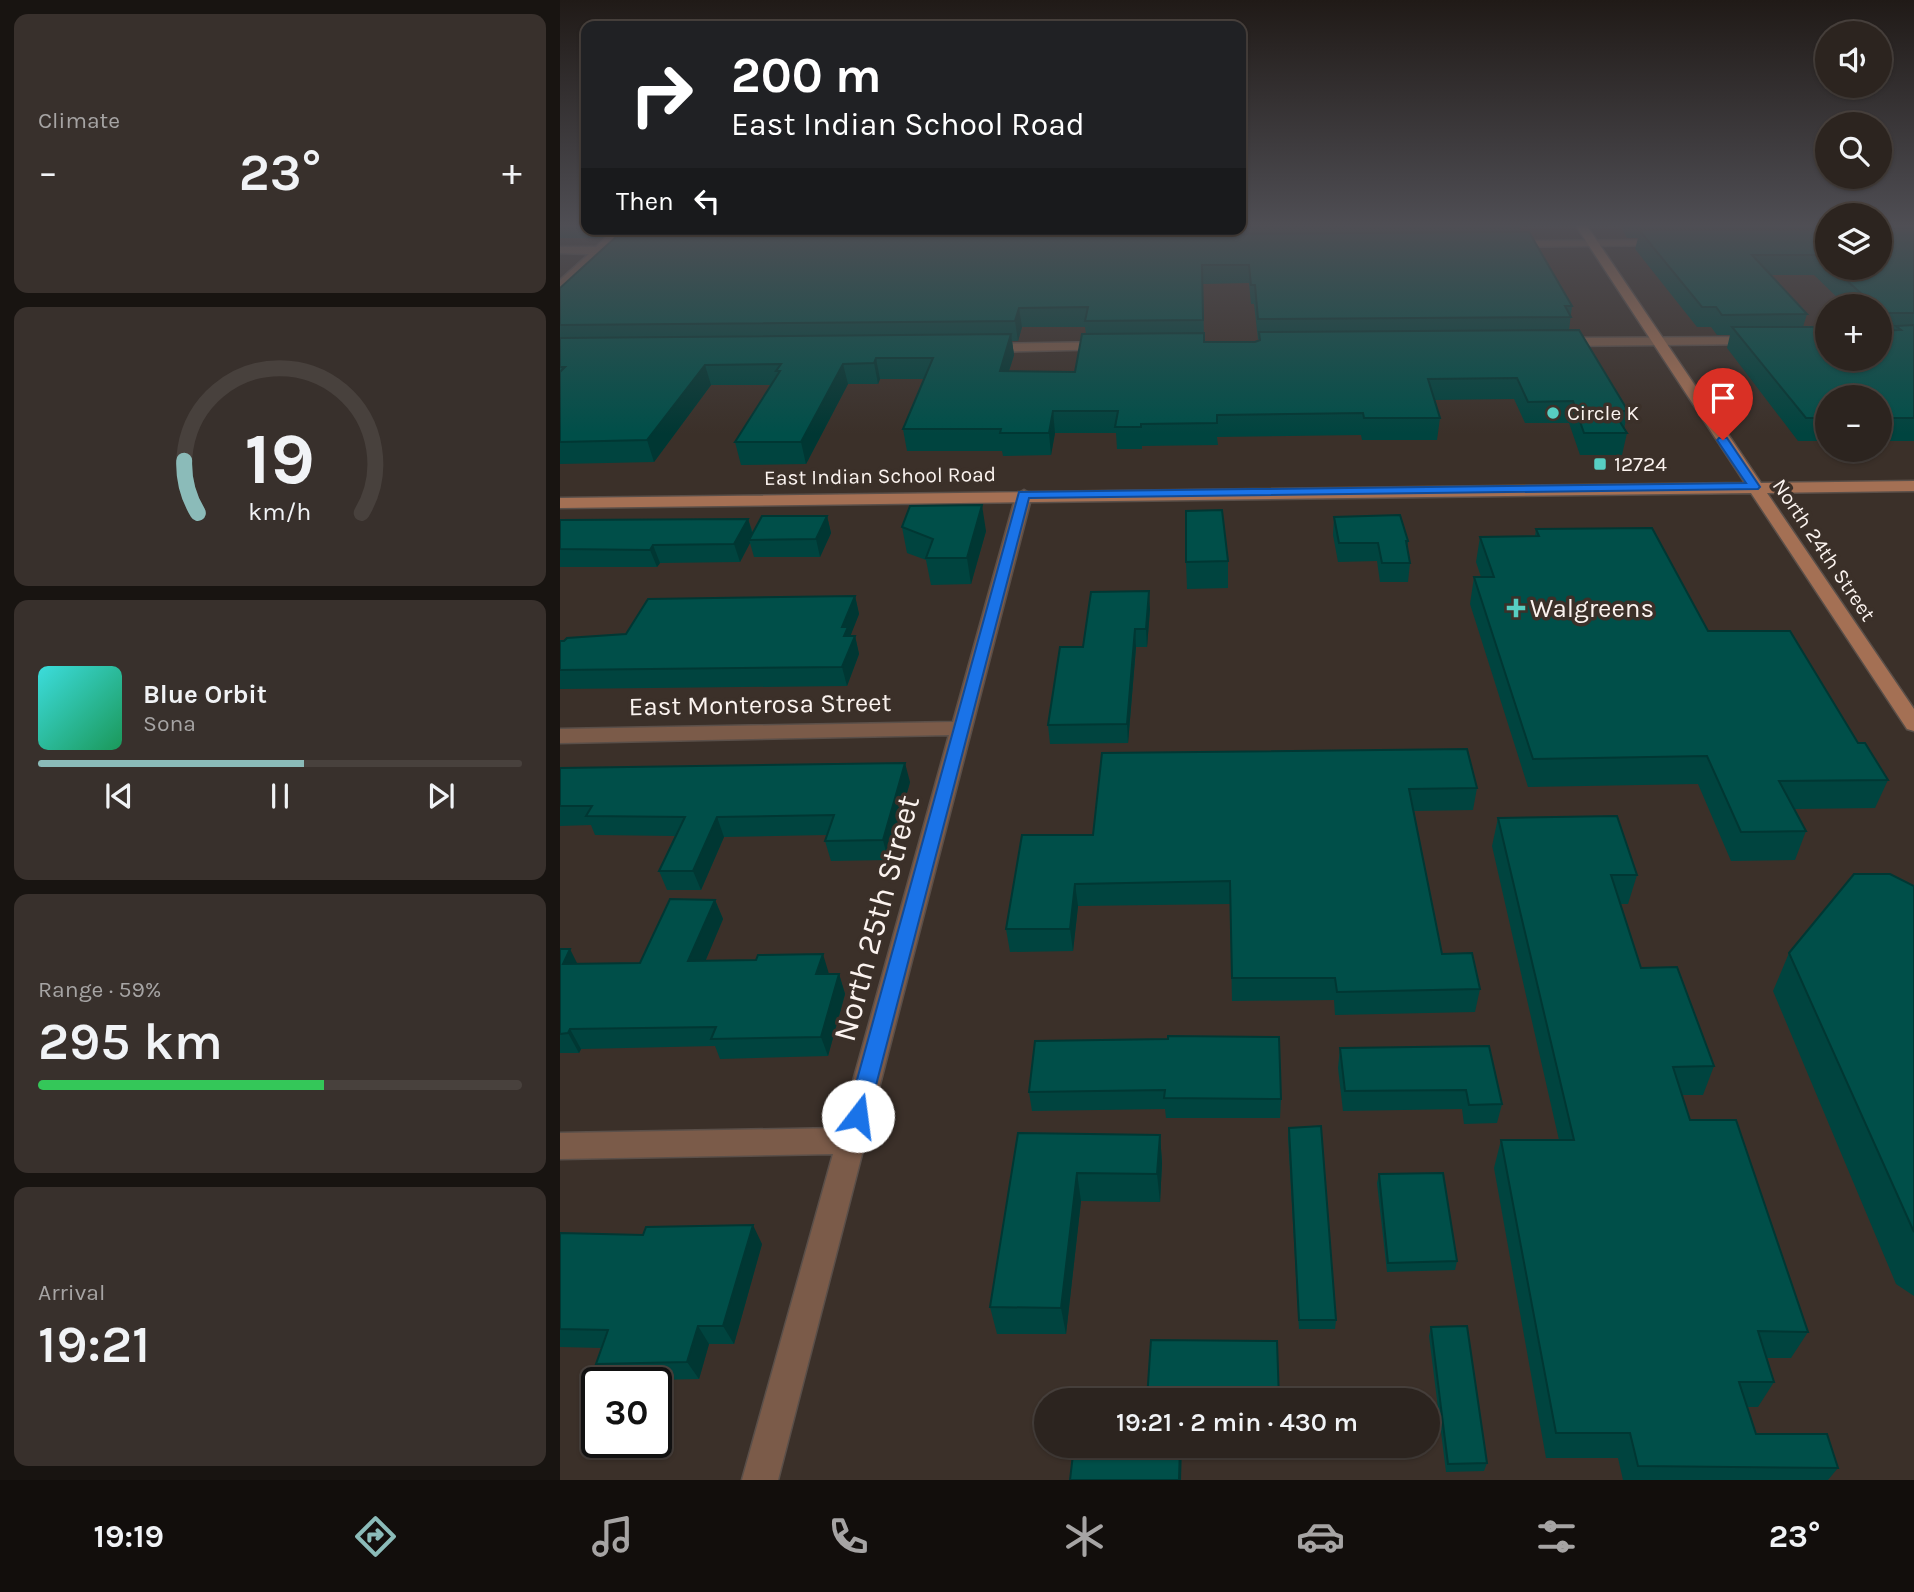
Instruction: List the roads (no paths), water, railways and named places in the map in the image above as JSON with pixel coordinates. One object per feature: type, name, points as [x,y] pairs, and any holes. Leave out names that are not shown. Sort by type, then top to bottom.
[{"type":"main road","name":"North 24th Street","points":[[1627,295],[1913,721]]},
{"type":"main road","name":"East Indian School Road","points":[[560,503],[1024,495],[1914,486]]},
{"type":"street","points":[[1542,342],[1763,341]]},
{"type":"street","points":[[971,348],[1121,346]]},
{"type":"street","name":"North 25th Street","points":[[760,1480],[1024,495]]},
{"type":"street","name":"East Monterosa Street","points":[[560,736],[962,728]]},
{"type":"street","points":[[560,1146],[851,1141]]},
{"type":"place","name":"Circle K","points":[[1553,413]]},
{"type":"place","name":"12724","points":[[1600,464]]},
{"type":"place","name":"Walgreens","points":[[1516,608]]}]
